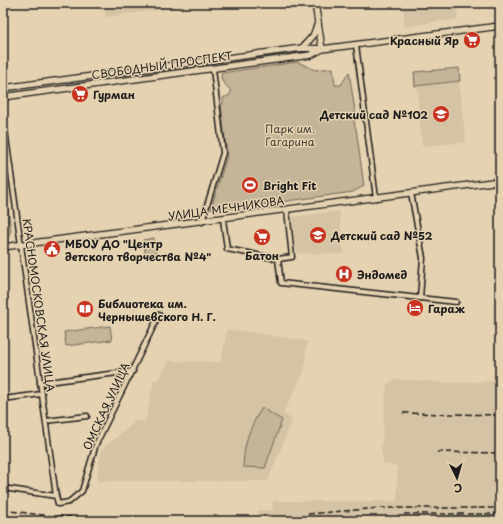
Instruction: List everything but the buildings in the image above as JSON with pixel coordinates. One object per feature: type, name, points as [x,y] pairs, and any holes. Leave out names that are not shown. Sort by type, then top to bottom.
[{"type":"main road","points":[[315,3],[322,49]]},
{"type":"main road","points":[[302,48],[313,36],[318,22]]},
{"type":"main road","name":"СВОБОДНЫЙ ПРОСПЕКТ","points":[[3,88],[212,62],[302,48],[322,49],[500,26]]},
{"type":"main road","name":"СВОБОДНЫЙ ПРОСПЕКТ","points":[[3,96],[213,69],[314,54],[322,49]]},
{"type":"main road","points":[[212,62],[213,69]]},
{"type":"main road","name":"УЛИЦА МЕЧНИКОВА","points":[[3,247],[202,222],[500,181]]},
{"type":"street","points":[[356,44],[376,198]]},
{"type":"street","points":[[202,222],[223,153],[213,69]]},
{"type":"street","name":"КРАСНОМОСКОВСКАЯ УЛИЦА","points":[[3,116],[56,496]]},
{"type":"street","points":[[411,193],[423,258],[420,298]]},
{"type":"street","points":[[223,219],[228,250],[278,259],[292,257],[287,210]]},
{"type":"street","points":[[278,259],[281,283],[456,302]]},
{"type":"street","name":"ОМСКАЯ УЛИЦА","points":[[56,496],[58,504],[69,502],[82,491],[96,444],[133,371],[159,315]]},
{"type":"street","points":[[40,383],[133,371]]},
{"type":"street","points":[[3,400],[42,394]]},
{"type":"street","points":[[46,421],[87,416]]},
{"type":"street","points":[[3,488],[56,496]]},
{"type":"shaded area","points":[[104,3],[175,3],[175,8],[106,17]]},
{"type":"shaded area","points":[[402,3],[456,3],[458,20],[444,20],[405,27]]},
{"type":"shaded area","name":"Детский сад №102","points":[[459,82],[466,142],[422,146],[417,86]]},
{"type":"shaded area","name":"Детский сад №52","points":[[339,211],[344,254],[296,253],[292,217]]},
{"type":"shaded area","points":[[227,329],[307,341],[304,372],[283,413],[292,420],[268,481],[97,481],[101,450],[135,420],[145,422],[154,379],[157,381],[169,361],[221,362]]},
{"type":"shaded area","points":[[395,379],[452,383],[500,381],[500,521],[257,521],[258,510],[272,510],[273,501],[397,501],[397,466],[384,464],[381,451],[387,385]]},
{"type":"green space","name":"Парк им. Гагарина","points":[[298,62],[315,70],[333,68],[335,85],[341,85],[349,72],[356,117],[354,119],[355,127],[364,186],[353,192],[214,211],[211,208],[227,156],[221,104],[223,104],[223,98],[230,95],[231,91],[222,81],[221,73]]},
{"type":"green space","points":[[459,68],[460,81],[415,86],[414,72]]},
{"type":"green space","points":[[6,193],[11,231],[7,239],[3,239],[3,194]]},
{"type":"green space","points":[[154,238],[156,257],[146,258],[143,240]]},
{"type":"green space","points":[[110,326],[112,340],[66,346],[64,332]]},
{"type":"green space","points":[[262,408],[282,420],[265,468],[243,467],[248,436]]},
{"type":"railway","points":[[403,413],[500,415]]},
{"type":"railway","points":[[437,452],[500,453]]},
{"type":"railway","points":[[308,514],[381,508],[500,508]]},
{"type":"railway","points":[[3,510],[50,516],[94,518],[500,521]]},
{"type":"railway","points":[[404,514],[500,514]]},
{"type":"railway","points":[[3,520],[10,521]]},
{"type":"place","name":"Красный Яр","points":[[472,40]]},
{"type":"place","name":"Гурман","points":[[80,94]]},
{"type":"place","name":"Детский сад №102","points":[[441,114]]},
{"type":"place","name":"Bright Fit","points":[[250,185]]},
{"type":"place","name":"Детский сад №52","points":[[318,235]]},
{"type":"place","name":"Батон","points":[[262,237]]},
{"type":"place","name":"МБОУ ДО \"Центр детского творчества №4\"","points":[[52,249]]},
{"type":"place","name":"Эндомед","points":[[344,274]]},
{"type":"place","name":"Гараж","points":[[415,308]]},
{"type":"place","name":"Библиотека им. Чернышевского Н. Г.","points":[[85,309]]}]
